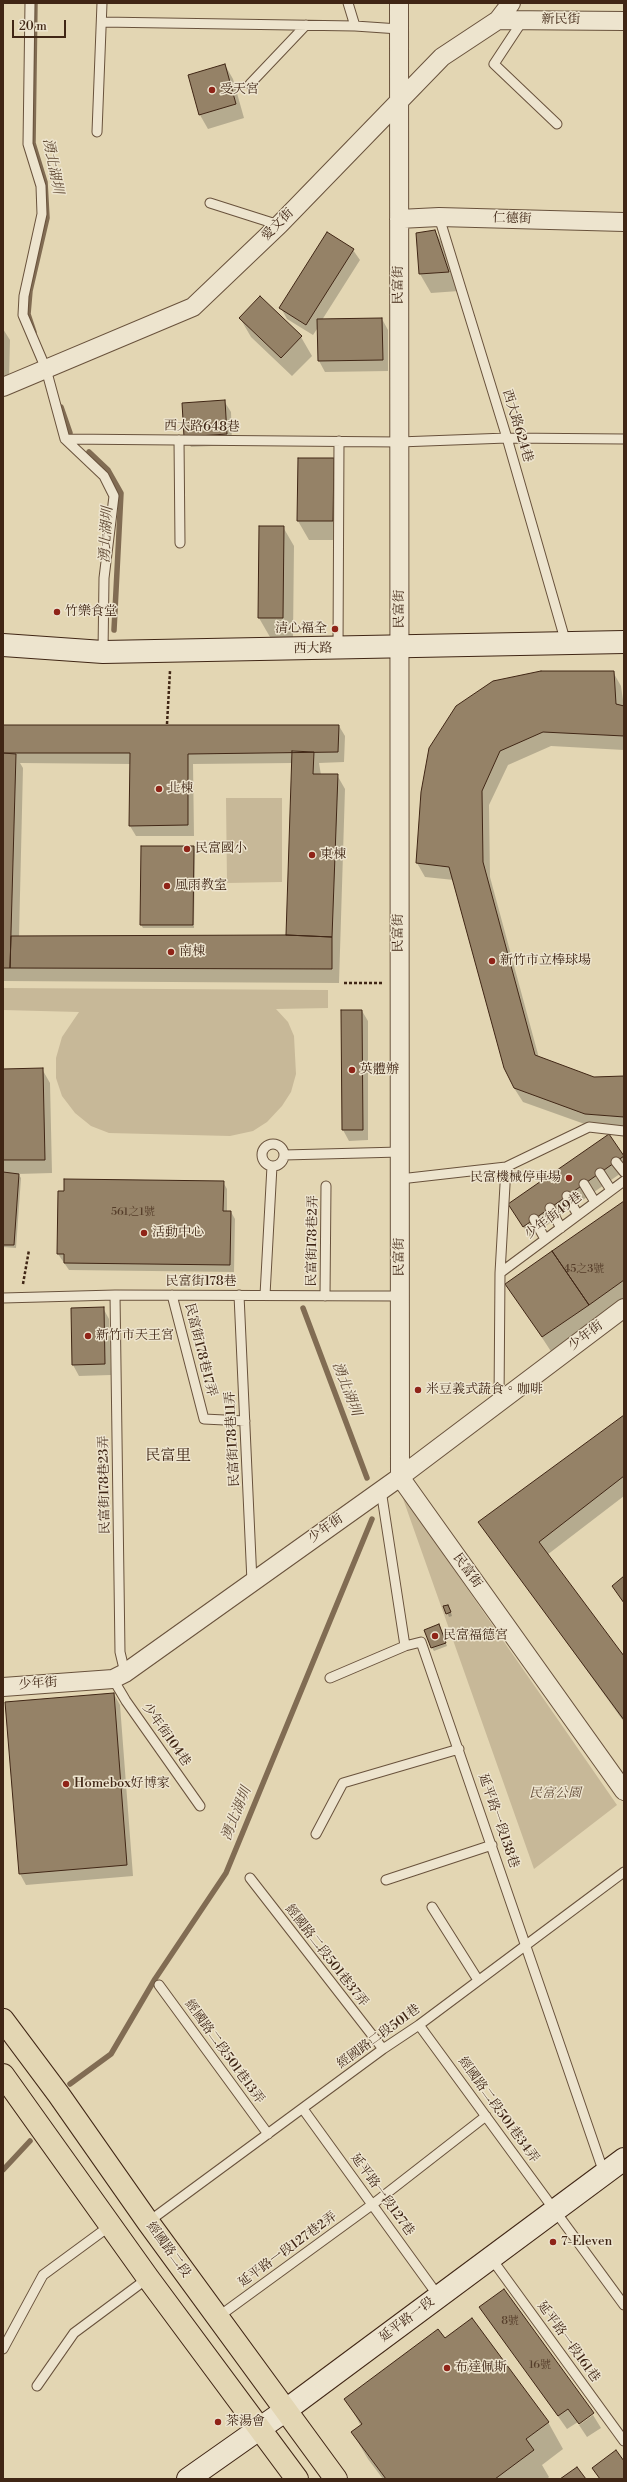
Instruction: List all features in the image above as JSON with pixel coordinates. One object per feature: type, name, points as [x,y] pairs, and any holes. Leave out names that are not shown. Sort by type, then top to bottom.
[{"type":"main road","name":"經國路二段","points":[[3,2020],[59,2095],[148,2222],[336,2479]]},
{"type":"main road","points":[[3,2075],[111,2224],[148,2278],[297,2479]]},
{"type":"street","name":"民富街","points":[[399,3],[400,1477],[624,1791]]},
{"type":"street","name":"愛文街","points":[[3,387],[193,308],[278,225],[442,57],[498,20],[511,3]]},
{"type":"street","name":"新民街","points":[[498,20],[624,21]]},
{"type":"street","name":"仁德街","points":[[399,219],[439,217],[624,222]]},
{"type":"street","name":"西大路","points":[[3,645],[103,652],[624,642]]},
{"type":"street","name":"少年街","points":[[3,1687],[119,1676],[400,1477],[624,1308]]},
{"type":"street","name":"延平路一段","points":[[188,2479],[286,2410],[624,2159]]},
{"type":"lane","points":[[30,3],[28,144],[41,186],[42,214],[24,296],[23,315],[46,369],[66,439],[104,476],[114,496],[104,578],[103,652]]},
{"type":"lane","points":[[97,132],[102,3]]},
{"type":"lane","points":[[348,3],[354,26]]},
{"type":"lane","points":[[523,20],[494,64],[557,124]]},
{"type":"lane","points":[[102,22],[354,26],[399,29]]},
{"type":"lane","points":[[250,84],[306,25]]},
{"type":"lane","points":[[210,203],[278,225]]},
{"type":"lane","name":"西大路624巷","points":[[439,217],[507,438],[566,643]]},
{"type":"lane","name":"西大路648巷","points":[[66,439],[400,442],[507,438],[624,439]]},
{"type":"lane","points":[[179,440],[180,543]]},
{"type":"lane","points":[[338,648],[339,441]]},
{"type":"lane","points":[[400,1179],[506,1167],[588,1127],[624,1131]]},
{"type":"lane","points":[[277,1144],[282,1149],[284,1155],[280,1164],[272,1166],[263,1160],[262,1152],[266,1146],[277,1144]]},
{"type":"lane","points":[[284,1155],[400,1152]]},
{"type":"lane","points":[[616,1162],[624,1172]]},
{"type":"lane","points":[[265,1295],[272,1166]]},
{"type":"lane","points":[[499,1402],[500,1273],[506,1167]]},
{"type":"lane","points":[[600,1173],[611,1190]]},
{"type":"lane","name":"少年街49巷","points":[[500,1273],[624,1181]]},
{"type":"lane","points":[[584,1184],[595,1202]]},
{"type":"lane","name":"民富街178巷2弄","points":[[325,1296],[326,1186]]},
{"type":"lane","points":[[567,1196],[578,1215]]},
{"type":"lane","points":[[550,1208],[561,1228]]},
{"type":"lane","points":[[534,1219],[545,1239]]},
{"type":"lane","name":"民富街178巷","points":[[3,1298],[22,1296],[115,1295],[400,1296]]},
{"type":"lane","name":"民富街178巷23弄","points":[[115,1295],[120,1652],[119,1676]]},
{"type":"lane","name":"民富街178巷17弄","points":[[172,1295],[204,1419],[245,1421]]},
{"type":"lane","name":"民富街178巷11弄","points":[[239,1295],[252,1582]]},
{"type":"lane","points":[[330,1678],[405,1646],[381,1490]]},
{"type":"lane","name":"延平路一段138巷","points":[[405,1646],[421,1642],[527,1943],[605,2174]]},
{"type":"lane","name":"少年街104巷","points":[[119,1676],[126,1701],[200,1806]]},
{"type":"lane","points":[[316,1834],[343,1783],[459,1748]]},
{"type":"lane","points":[[386,1880],[492,1845]]},
{"type":"lane","name":"經國路二段501巷","points":[[148,2222],[303,2110],[383,2049],[419,2025],[624,1872]]},
{"type":"lane","name":"經國路二段501巷37弄","points":[[250,1878],[383,2049]]},
{"type":"lane","points":[[432,1907],[478,1980]]},
{"type":"lane","name":"經國路二段501巷13弄","points":[[159,1985],[268,2134]]},
{"type":"lane","name":"經國路二段501巷34弄","points":[[419,2025],[624,2305]]},
{"type":"lane","name":"延平路一段127巷","points":[[303,2110],[373,2204],[439,2297]]},
{"type":"lane","name":"延平路一段127巷2弄","points":[[218,2317],[373,2204],[486,2116]]},
{"type":"lane","points":[[3,2349],[43,2275],[111,2224]]},
{"type":"lane","name":"延平路一段161巷","points":[[491,2258],[624,2441]]},
{"type":"lane","points":[[37,2386],[74,2333],[148,2278]]},
{"type":"path","points":[[167,724],[171,651]]},
{"type":"path","points":[[344,983],[400,982]]},
{"type":"path","points":[[22,1296],[29,1250]]},
{"type":"green space","points":[[226,798],[282,798],[282,882],[227,883]]},
{"type":"green space","points":[[3,988],[328,990],[328,1008],[276,1009],[288,1022],[294,1036],[296,1074],[291,1092],[282,1106],[267,1122],[253,1131],[230,1136],[109,1133],[91,1126],[75,1113],[62,1096],[56,1078],[56,1058],[62,1037],[79,1012],[3,1010]]},
{"type":"green space","name":"民富公園","points":[[401,1493],[617,1805],[534,1869]]},
{"type":"building","name":"受天宮","points":[[225,64],[236,104],[199,115],[188,75]]},
{"type":"building","points":[[435,230],[449,272],[419,274],[416,233]]},
{"type":"building","points":[[327,232],[354,249],[306,325],[279,308]]},
{"type":"building","points":[[260,296],[302,336],[281,358],[239,318]]},
{"type":"building","points":[[382,318],[383,360],[318,361],[317,319]]},
{"type":"building","points":[[225,400],[227,434],[184,437],[182,403]]},
{"type":"building","points":[[298,458],[334,458],[333,521],[297,521]]},
{"type":"building","points":[[259,526],[284,526],[283,618],[258,618]]},
{"type":"building","name":"新竹市立棒球場","points":[[541,671],[614,671],[616,704],[624,706],[624,736],[543,732],[500,751],[482,791],[483,862],[535,1055],[594,1077],[624,1076],[624,1117],[585,1114],[514,1088],[504,1068],[449,867],[416,863],[421,792],[429,748],[456,706],[493,681]]},
{"type":"building","name":"北棟","points":[[3,725],[339,725],[338,752],[188,754],[188,825],[129,826],[130,753],[3,753]]},
{"type":"building","name":"東棟","points":[[292,751],[314,752],[313,774],[338,774],[332,937],[286,935]]},
{"type":"building","points":[[3,753],[16,754],[10,968],[3,968]]},
{"type":"building","name":"風雨教室","points":[[141,846],[194,846],[193,925],[140,925]]},
{"type":"building","name":"南棟","points":[[286,935],[332,937],[332,969],[10,968],[11,936]]},
{"type":"building","name":"英體辦","points":[[341,1010],[362,1010],[363,1130],[342,1130]]},
{"type":"building","points":[[43,1068],[45,1160],[3,1160],[3,1069]]},
{"type":"building","name":"民富機械停車場","points":[[609,1134],[624,1156],[523,1227],[508,1204]]},
{"type":"building","points":[[3,1172],[19,1174],[14,1245],[3,1245]]},
{"type":"building","name":"活動中心","points":[[64,1179],[224,1181],[223,1211],[231,1211],[230,1265],[64,1263],[64,1254],[57,1254],[58,1191],[64,1191]]},
{"type":"building","points":[[624,1201],[624,1280],[589,1305],[552,1251]]},
{"type":"building","points":[[552,1251],[589,1305],[542,1337],[505,1284]]},
{"type":"building","name":"新竹市天王宮","points":[[104,1307],[105,1364],[72,1365],[71,1308]]},
{"type":"building","points":[[624,1415],[624,1476],[539,1542],[624,1656],[624,1720],[478,1522]]},
{"type":"building","points":[[624,1576],[624,1603],[612,1586]]},
{"type":"building","points":[[448,1605],[451,1612],[446,1614],[443,1606]]},
{"type":"building","name":"民富福德宮","points":[[439,1624],[446,1643],[431,1648],[424,1630]]},
{"type":"building","name":"Homebox好博家","points":[[114,1693],[127,1865],[19,1874],[5,1702]]},
{"type":"building","points":[[504,2289],[594,2413],[579,2424],[568,2409],[558,2416],[479,2307]]},
{"type":"building","name":"布達佩斯","points":[[472,2318],[549,2422],[526,2439],[534,2450],[495,2479],[386,2479],[351,2432],[362,2424],[344,2399],[438,2329],[445,2338]]},
{"type":"building","points":[[616,2450],[624,2461],[624,2479],[600,2479],[592,2468]]},
{"type":"building","points":[[577,2467],[586,2479],[560,2479]]},
{"type":"waterway","name":"湧北湖圳","points":[[34,332],[28,314],[30,291],[47,218],[45,182],[33,143],[35,3]]},
{"type":"waterway","name":"湧北湖圳","points":[[61,407],[70,433]]},
{"type":"waterway","name":"湧北湖圳","points":[[89,452],[108,470],[121,493],[114,630]]},
{"type":"waterway","name":"湧北湖圳","points":[[303,1308],[367,1478]]},
{"type":"waterway","name":"湧北湖圳","points":[[70,2084],[111,2054],[155,1979],[226,1873],[372,1519]]},
{"type":"waterway","name":"湧北湖圳","points":[[3,2170],[30,2141]]},
{"type":"place","name":"受天宮","points":[[212,90]]},
{"type":"place","name":"竹樂食堂","points":[[57,612]]},
{"type":"place","name":"清心福全","points":[[335,629]]},
{"type":"place","name":"北棟","points":[[159,789]]},
{"type":"place","name":"民富國小","points":[[187,849]]},
{"type":"place","name":"東棟","points":[[312,855]]},
{"type":"place","name":"風雨教室","points":[[167,886]]},
{"type":"place","name":"南棟","points":[[171,952]]},
{"type":"place","name":"新竹市立棒球場","points":[[492,961]]},
{"type":"place","name":"英體辦","points":[[352,1070]]},
{"type":"place","name":"民富機械停車場","points":[[569,1178]]},
{"type":"place","name":"活動中心","points":[[144,1233]]},
{"type":"place","name":"新竹市天王宮","points":[[88,1336]]},
{"type":"place","name":"米豆義式蔬食。咖啡","points":[[418,1390]]},
{"type":"place","name":"民富福德宮","points":[[435,1636]]},
{"type":"place","name":"Homebox好博家","points":[[66,1784]]},
{"type":"place","name":"7-Eleven","points":[[553,2242]]},
{"type":"place","name":"布達佩斯","points":[[447,2368]]},
{"type":"place","name":"茶湯會","points":[[218,2422]]},
{"type":"district","name":"民富里","points":[[168,1456]]}]
